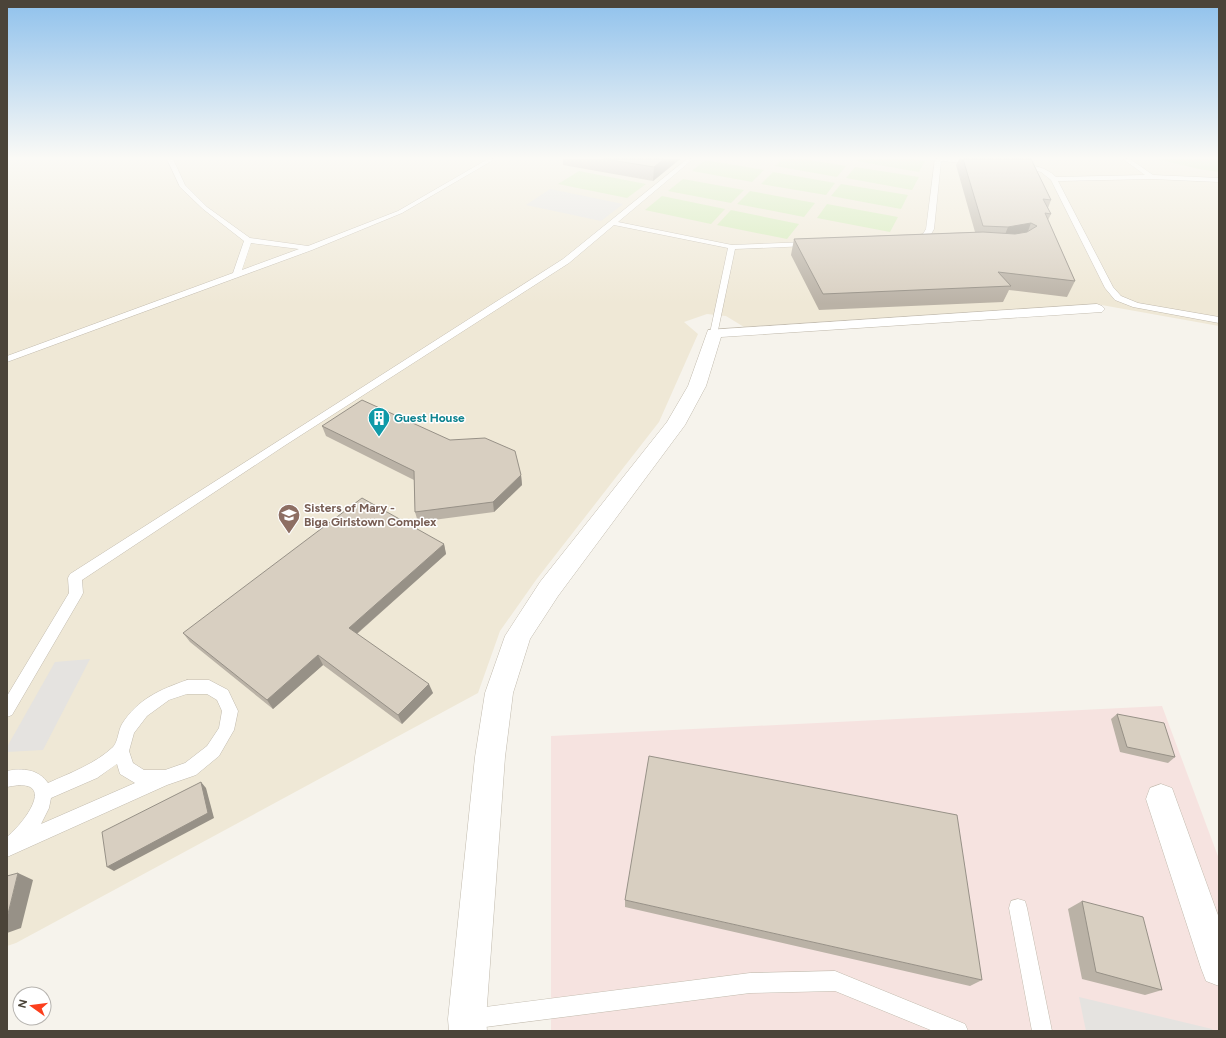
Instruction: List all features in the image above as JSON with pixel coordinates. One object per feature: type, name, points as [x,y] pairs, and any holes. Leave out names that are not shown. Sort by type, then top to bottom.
[{"type":"street","points":[[468,1025],[490,757],[499,693],[518,636],[550,589],[675,425],[697,386],[714,333],[1097,309]]},
{"type":"street","points":[[1161,799],[1219,968]]},
{"type":"lane","points":[[204,207],[248,240],[309,248]]},
{"type":"lane","points":[[7,360],[309,248],[400,212],[408,207]]},
{"type":"lane","points":[[7,710],[76,593],[76,578],[287,440],[566,261],[631,207]]},
{"type":"lane","points":[[907,239],[930,237],[932,207]]},
{"type":"lane","points":[[1068,207],[1109,288],[1118,298],[1136,305],[1219,320]]},
{"type":"lane","points":[[612,223],[732,247],[816,243]]},
{"type":"lane","points":[[236,275],[248,240]]},
{"type":"lane","points":[[714,333],[732,247]]},
{"type":"lane","points":[[7,848],[165,778],[190,769],[213,751],[226,730],[230,711],[224,695],[209,687],[187,687],[164,695],[142,711],[127,730],[121,751],[126,768],[142,778],[165,778]]},
{"type":"lane","points":[[44,793],[91,772],[121,751]]},
{"type":"lane","points":[[7,779],[24,776],[38,782],[44,793],[42,807],[34,822],[20,838],[7,848]]},
{"type":"lane","points":[[1018,908],[1042,1031]]},
{"type":"lane","points":[[468,1025],[750,983],[835,981],[958,1031]]},
{"type":"shaded area","name":"Sisters of Mary - Biga Girlstown Complex","points":[[7,207],[1219,207],[1219,326],[1096,304],[744,327],[726,316],[707,314],[684,322],[698,334],[659,422],[536,580],[500,631],[478,693],[16,943],[7,946]]},
{"type":"shaded area","points":[[537,207],[619,207],[601,221]]},
{"type":"shaded area","points":[[90,659],[43,750],[7,752],[7,747],[55,662]]},
{"type":"shaded area","points":[[1162,706],[1219,859],[1219,1031],[551,1031],[551,736]]},
{"type":"shaded area","points":[[1079,997],[1212,1029],[1213,1031],[1086,1031]]},
{"type":"green space","points":[[648,207],[717,207],[725,209],[711,224],[645,210]]},
{"type":"green space","points":[[755,207],[812,207],[804,217]]},
{"type":"green space","points":[[825,207],[846,207],[898,217],[890,232],[817,218]]},
{"type":"green space","points":[[731,210],[799,224],[787,239],[717,225]]},
{"type":"building","points":[[977,207],[1048,207],[1051,214],[1045,213],[1075,281],[998,272],[1011,286],[823,294],[794,239],[983,232],[1015,234],[1027,232],[1037,226],[1031,223],[1008,227],[983,226]]},
{"type":"building","points":[[362,400],[450,440],[485,438],[515,451],[521,475],[493,502],[415,512],[414,471],[322,426]]},
{"type":"building","points":[[362,498],[444,544],[349,628],[429,684],[398,715],[318,655],[267,700],[183,633]]},
{"type":"building","points":[[1117,714],[1164,723],[1175,757],[1127,747]]},
{"type":"building","points":[[649,756],[957,815],[982,980],[625,900]]},
{"type":"building","points":[[201,782],[208,813],[107,867],[102,832]]},
{"type":"building","points":[[18,873],[7,918],[7,876]]},
{"type":"building","points":[[1082,901],[1143,917],[1162,990],[1096,972]]},
{"type":"place","name":"Guest House","points":[[379,438]]},
{"type":"place","name":"Sisters of Mary - Biga Girlstown Complex","points":[[289,534]]}]
